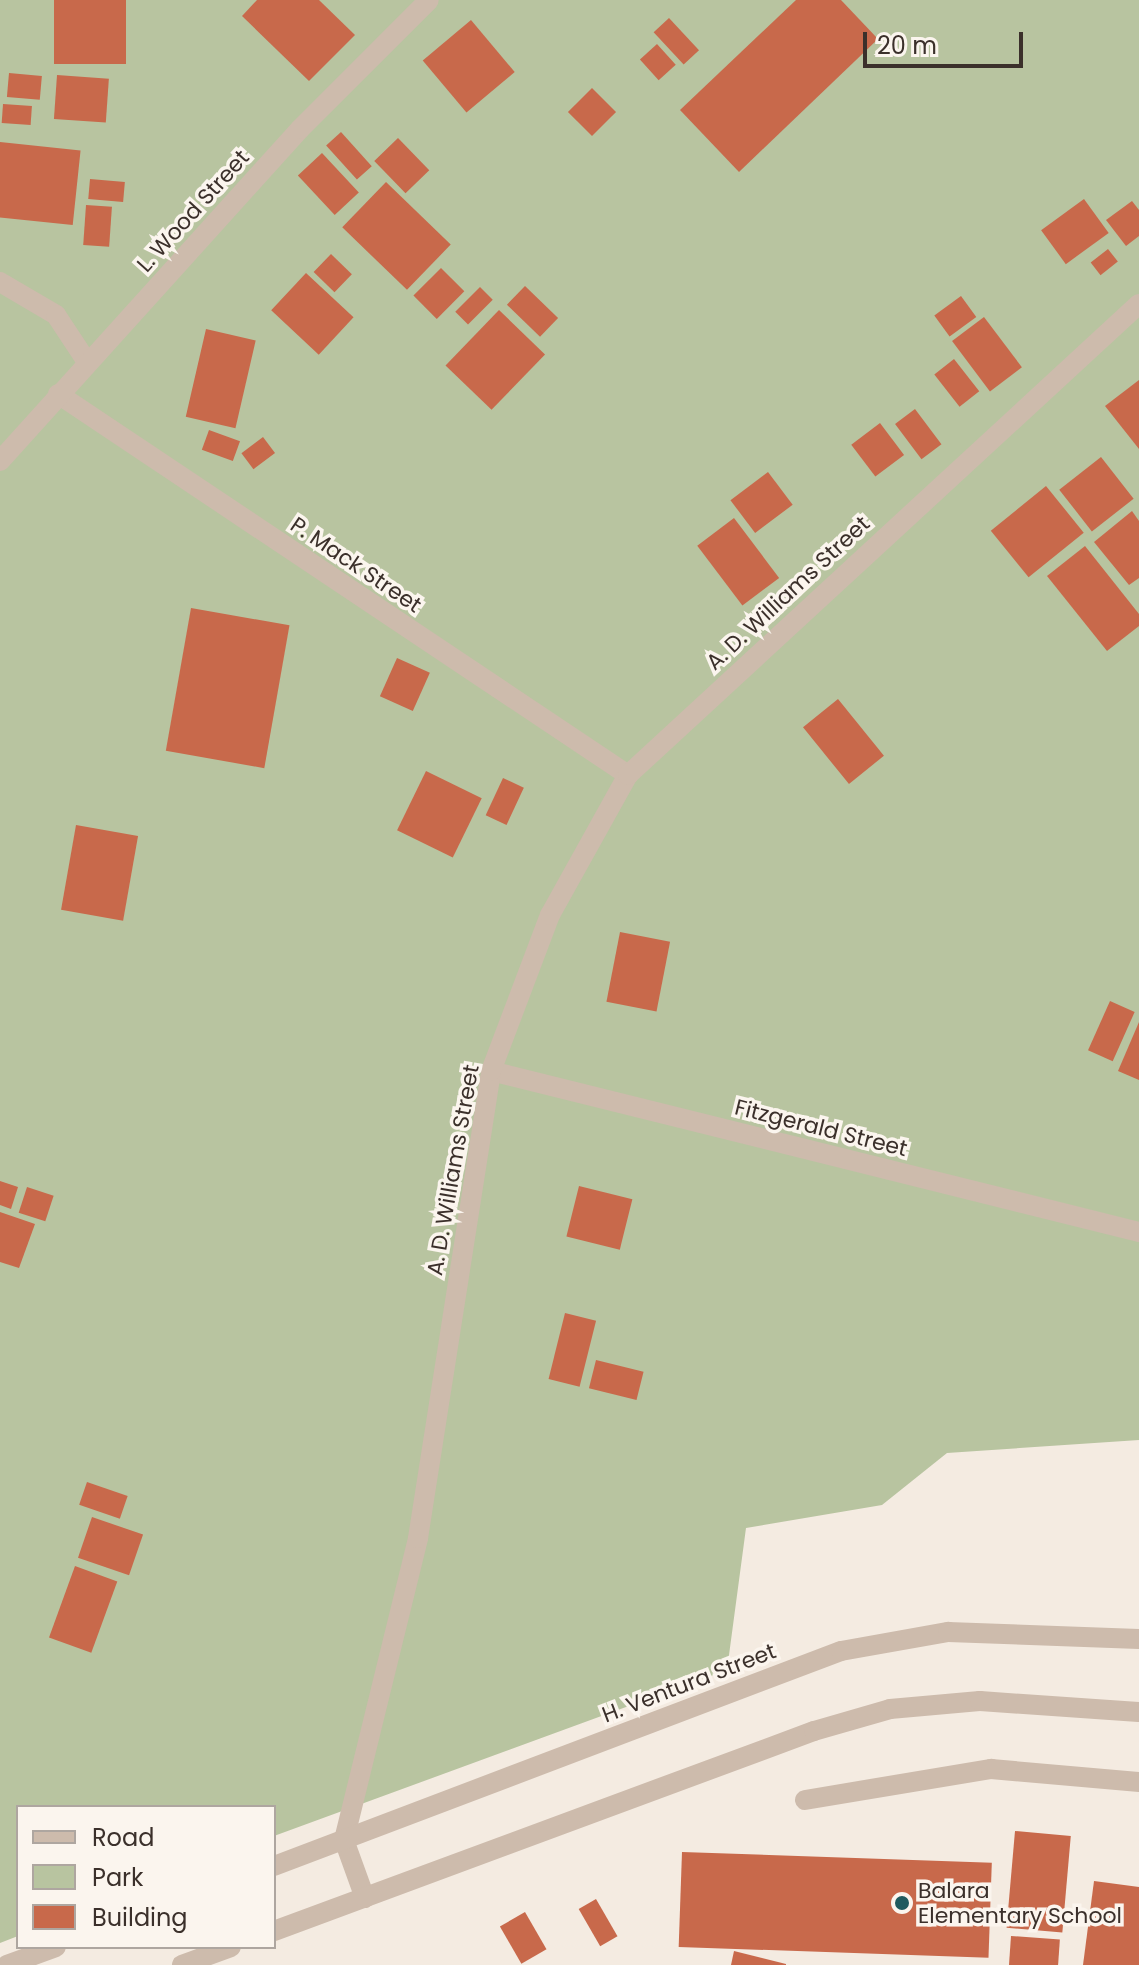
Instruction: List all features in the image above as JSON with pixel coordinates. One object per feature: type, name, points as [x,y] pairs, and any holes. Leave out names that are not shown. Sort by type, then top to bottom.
[{"type":"street","name":"L. Wood Street","points":[[0,461],[300,129],[429,0]]},
{"type":"street","points":[[0,282],[56,315],[87,362]]},
{"type":"street","name":"A. D. Williams Street","points":[[344,1840],[418,1538],[491,1071],[550,915],[628,775],[1139,304]]},
{"type":"street","name":"P. Mack Street","points":[[58,394],[628,775]]},
{"type":"street","name":"Fitzgerald Street","points":[[491,1071],[1139,1232]]},
{"type":"street","name":"H. Ventura Street","points":[[276,1865],[841,1651],[948,1632],[1139,1639]]},
{"type":"street","points":[[276,1930],[814,1731],[890,1709],[980,1701],[1139,1712]]},
{"type":"street","points":[[805,1800],[991,1769],[1139,1782]]},
{"type":"street","points":[[344,1840],[365,1898]]},
{"type":"street","points":[[7,1965],[51,1949]]},
{"type":"street","points":[[182,1965],[226,1949]]},
{"type":"green space","points":[[0,0],[1139,0],[1139,1440],[947,1453],[882,1505],[746,1528],[727,1670],[276,1835],[276,1805],[16,1805],[16,1937],[0,1943]]},
{"type":"building","points":[[54,0],[126,0],[126,64],[54,64]]},
{"type":"building","points":[[257,0],[319,0],[355,35],[309,81],[242,16]]},
{"type":"building","points":[[796,0],[841,0],[878,39],[739,172],[680,110]]},
{"type":"building","points":[[669,18],[699,50],[684,65],[654,32]]},
{"type":"building","points":[[471,20],[515,72],[466,113],[423,60]]},
{"type":"building","points":[[657,44],[676,65],[659,80],[640,59]]},
{"type":"building","points":[[9,73],[42,76],[40,100],[7,97]]},
{"type":"building","points":[[57,75],[109,79],[106,123],[54,119]]},
{"type":"building","points":[[592,88],[616,112],[592,136],[568,112]]},
{"type":"building","points":[[3,104],[32,106],[31,125],[2,123]]},
{"type":"building","points":[[341,132],[372,166],[357,180],[326,145]]},
{"type":"building","points":[[398,138],[429,170],[406,193],[374,161]]},
{"type":"building","points":[[0,142],[81,150],[73,225],[0,217]]},
{"type":"building","points":[[322,153],[359,192],[335,215],[298,176]]},
{"type":"building","points":[[90,179],[125,182],[123,202],[88,199]]},
{"type":"building","points":[[386,182],[451,245],[407,290],[342,227]]},
{"type":"building","points":[[1084,199],[1109,233],[1066,264],[1041,230]]},
{"type":"building","points":[[1132,201],[1139,210],[1139,236],[1126,246],[1106,220]]},
{"type":"building","points":[[86,205],[112,207],[109,247],[83,245]]},
{"type":"building","points":[[1108,249],[1118,262],[1101,275],[1091,263]]},
{"type":"building","points":[[331,254],[352,274],[334,292],[314,272]]},
{"type":"building","points":[[441,268],[464,291],[437,319],[413,296]]},
{"type":"building","points":[[306,273],[354,317],[319,355],[271,310]]},
{"type":"building","points":[[525,286],[558,318],[540,337],[507,305]]},
{"type":"building","points":[[480,287],[493,300],[468,324],[455,312]]},
{"type":"building","points":[[961,296],[976,317],[950,336],[934,315]]},
{"type":"building","points":[[499,310],[545,354],[492,410],[446,365]]},
{"type":"building","points":[[984,317],[1022,367],[990,391],[952,341]]},
{"type":"building","points":[[206,329],[256,340],[235,428],[186,417]]},
{"type":"building","points":[[954,359],[979,391],[960,407],[934,374]]},
{"type":"building","points":[[1139,380],[1139,449],[1105,406]]},
{"type":"building","points":[[915,409],[941,444],[922,459],[895,424]]},
{"type":"building","points":[[880,423],[904,455],[875,477],[851,445]]},
{"type":"building","points":[[209,430],[240,441],[233,461],[202,450]]},
{"type":"building","points":[[263,437],[275,453],[253,469],[241,453]]},
{"type":"building","points":[[1101,457],[1134,499],[1092,531],[1059,490]]},
{"type":"building","points":[[768,472],[793,505],[755,533],[730,500]]},
{"type":"building","points":[[1046,486],[1084,533],[1029,577],[991,531]]},
{"type":"building","points":[[1132,511],[1139,521],[1139,578],[1129,585],[1094,542]]},
{"type":"building","points":[[734,518],[779,578],[742,606],[697,546]]},
{"type":"building","points":[[1085,546],[1139,614],[1139,626],[1107,651],[1047,576]]},
{"type":"building","points":[[191,608],[289,625],[264,768],[166,751]]},
{"type":"building","points":[[397,658],[430,673],[413,711],[380,696]]},
{"type":"building","points":[[838,699],[884,756],[849,784],[803,727]]},
{"type":"building","points":[[426,771],[482,798],[453,857],[397,830]]},
{"type":"building","points":[[503,778],[524,788],[507,825],[486,815]]},
{"type":"building","points":[[76,825],[138,836],[123,921],[61,910]]},
{"type":"building","points":[[620,932],[670,942],[657,1011],[606,1002]]},
{"type":"building","points":[[1110,1001],[1135,1012],[1113,1061],[1088,1050]]},
{"type":"building","points":[[1139,1022],[1139,1080],[1118,1071]]},
{"type":"building","points":[[0,1181],[18,1187],[11,1209],[0,1205]]},
{"type":"building","points":[[579,1186],[632,1199],[620,1250],[566,1236]]},
{"type":"building","points":[[27,1187],[54,1196],[45,1221],[19,1213]]},
{"type":"building","points":[[0,1212],[35,1224],[19,1268],[0,1262]]},
{"type":"building","points":[[565,1313],[596,1321],[580,1387],[549,1379]]},
{"type":"building","points":[[596,1360],[644,1372],[637,1400],[589,1388]]},
{"type":"building","points":[[87,1482],[128,1496],[120,1519],[79,1505]]},
{"type":"building","points":[[92,1517],[143,1535],[129,1575],[78,1558]]},
{"type":"building","points":[[75,1566],[117,1581],[91,1653],[49,1637]]},
{"type":"building","points":[[1015,1831],[1071,1836],[1062,1933],[1007,1928]]},
{"type":"building","points":[[682,1852],[992,1863],[988,1958],[679,1947]]},
{"type":"building","points":[[1094,1881],[1139,1887],[1139,1965],[1083,1965]]},
{"type":"building","points":[[596,1899],[618,1936],[600,1946],[579,1909]]},
{"type":"building","points":[[525,1912],[546,1949],[521,1964],[500,1926]]},
{"type":"building","points":[[1011,1936],[1060,1939],[1058,1965],[1009,1965]]},
{"type":"building","points":[[734,1951],[786,1964],[786,1965],[731,1965]]},
{"type":"place","name":"Balara Elementary School","points":[[902,1903]]}]
